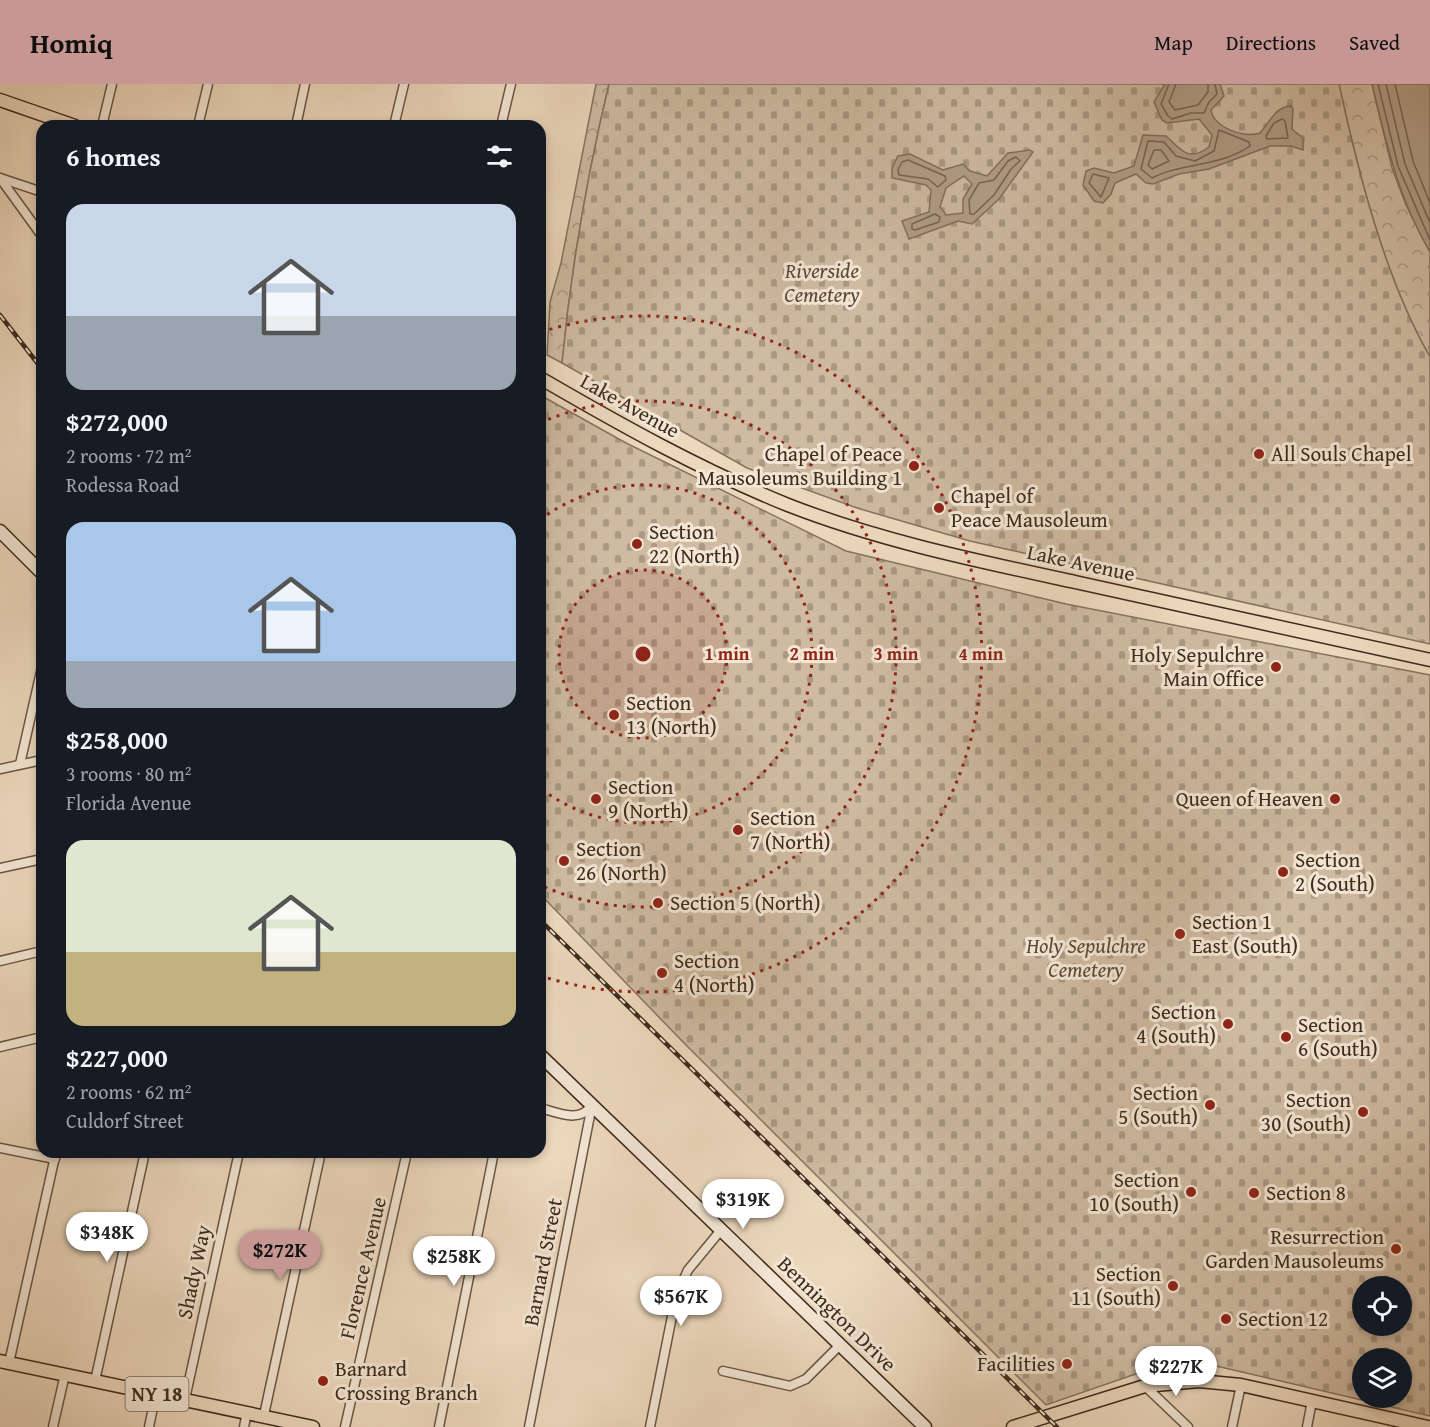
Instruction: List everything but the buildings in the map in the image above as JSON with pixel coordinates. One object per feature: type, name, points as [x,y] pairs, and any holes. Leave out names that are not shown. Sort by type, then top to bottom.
[{"type":"main road","points":[[0,100],[58,120]]},
{"type":"main road","name":"Lake Avenue","points":[[546,381],[640,436],[716,474],[789,506],[836,522],[957,556],[1430,660]]},
{"type":"main road","name":"NY 18","points":[[4,1362],[313,1427]]},
{"type":"main road","points":[[1013,1427],[1145,1386],[1191,1381],[1241,1385],[1312,1401],[1381,1422],[1428,1427]]},
{"type":"street","points":[[103,120],[112,84]]},
{"type":"street","points":[[199,120],[208,84]]},
{"type":"street","points":[[297,120],[305,84]]},
{"type":"street","points":[[395,120],[404,84]]},
{"type":"street","points":[[502,120],[511,84]]},
{"type":"street","points":[[0,178],[36,190]]},
{"type":"street","points":[[0,178],[36,228]]},
{"type":"street","points":[[0,531],[36,567]]},
{"type":"street","points":[[20,764],[36,693]]},
{"type":"street","points":[[0,769],[36,761]]},
{"type":"street","points":[[0,868],[36,860]]},
{"type":"street","points":[[0,961],[36,952]]},
{"type":"street","points":[[0,1047],[36,1038]]},
{"type":"street","name":"Bennington Drive","points":[[546,1060],[925,1427]]},
{"type":"street","points":[[546,1109],[576,1116],[584,1114],[592,1105]]},
{"type":"street","name":"Barnard Street","points":[[529,1427],[592,1105]]},
{"type":"street","points":[[0,1148],[36,1153]]},
{"type":"street","points":[[4,1362],[55,1158]]},
{"type":"street","points":[[95,1381],[144,1158]]},
{"type":"street","name":"Shady Way","points":[[185,1399],[238,1158]]},
{"type":"street","points":[[264,1415],[320,1158]]},
{"type":"street","name":"Florence Avenue","points":[[345,1427],[406,1158]]},
{"type":"street","points":[[439,1427],[493,1158]]},
{"type":"street","points":[[650,1427],[676,1296],[692,1264],[721,1230]]},
{"type":"street","points":[[723,1371],[790,1386],[806,1379],[840,1344]]},
{"type":"street","points":[[53,1427],[65,1374]]},
{"type":"street","points":[[1232,1427],[1241,1385]]},
{"type":"street","points":[[1145,1386],[1188,1427]]},
{"type":"street","points":[[148,1427],[156,1394]]},
{"type":"street","points":[[1307,1427],[1312,1401]]},
{"type":"street","points":[[244,1427],[247,1412]]},
{"type":"green space","points":[[596,84],[609,84],[581,223],[562,363],[547,355],[550,302],[561,263]]},
{"type":"green space","name":"Riverside Cemetery","points":[[609,84],[1339,84],[1364,188],[1386,260],[1399,294],[1430,357],[1430,644],[970,541],[857,508],[747,468],[562,363],[581,223]]},
{"type":"green space","points":[[1339,84],[1372,84],[1392,168],[1406,205],[1430,252],[1430,357],[1399,294],[1386,260],[1364,188]]},
{"type":"green space","name":"Holy Sepulchre Cemetery","points":[[546,398],[626,443],[846,551],[1066,604],[1430,675],[1430,1416],[1396,1408],[1412,1408],[1412,1348],[1352,1348],[1352,1398],[1182,1358],[1046,1405],[683,1042],[546,900]]},
{"type":"water","points":[[1165,84],[1220,84],[1224,96],[1211,110],[1213,116],[1224,127],[1238,133],[1260,133],[1277,112],[1291,106],[1293,109],[1292,129],[1303,138],[1303,150],[1291,146],[1270,146],[1209,169],[1179,174],[1153,184],[1146,183],[1136,174],[1115,183],[1111,194],[1103,203],[1094,201],[1083,185],[1086,171],[1094,168],[1114,173],[1134,166],[1143,135],[1166,136],[1190,154],[1202,152],[1209,147],[1212,135],[1199,119],[1167,123],[1162,120],[1154,102]]},
{"type":"water","points":[[1372,84],[1430,84],[1430,252],[1402,192],[1388,149]]},
{"type":"water","points":[[1030,150],[1033,152],[999,199],[972,224],[958,221],[909,239],[902,221],[929,212],[931,190],[926,185],[892,178],[892,168],[898,156],[910,154],[943,170],[963,164],[970,171],[987,176],[1008,153]],"holes":[[[964,176],[972,184],[963,199],[963,213],[946,215],[940,207],[946,188]]]},
{"type":"railway","points":[[0,315],[36,361]]},
{"type":"railway","points":[[546,926],[1057,1427]]},
{"type":"place","name":"All Souls Chapel","points":[[1259,454]]},
{"type":"place","name":"Chapel of Peace Mausoleums Building 1","points":[[914,466]]},
{"type":"place","name":"Chapel of Peace Mausoleum","points":[[939,508]]},
{"type":"place","name":"Section 22 (North)","points":[[637,544]]},
{"type":"place","name":"Holy Sepulchre Main Office","points":[[1276,667]]},
{"type":"place","name":"Section 13 (North)","points":[[614,715]]},
{"type":"place","name":"Section 9 (North)","points":[[596,799]]},
{"type":"place","name":"Queen of Heaven","points":[[1335,799]]},
{"type":"place","name":"Section 7 (North)","points":[[738,830]]},
{"type":"place","name":"Section 26 (North)","points":[[564,861]]},
{"type":"place","name":"Section 2 (South)","points":[[1283,872]]},
{"type":"place","name":"Section 5 (North)","points":[[658,903]]},
{"type":"place","name":"Section 1 East (South)","points":[[1180,934]]},
{"type":"place","name":"Section 4 (North)","points":[[662,973]]},
{"type":"place","name":"Section 4 (South)","points":[[1228,1024]]},
{"type":"place","name":"Section 6 (South)","points":[[1286,1037]]},
{"type":"place","name":"Section 5 (South)","points":[[1210,1105]]},
{"type":"place","name":"Section 30 (South)","points":[[1363,1112]]},
{"type":"place","name":"Section 10 (South)","points":[[1191,1192]]},
{"type":"place","name":"Section 8","points":[[1254,1193]]},
{"type":"place","name":"Resurrection Garden Mausoleums","points":[[1396,1249]]},
{"type":"place","name":"Section 11 (South)","points":[[1173,1286]]},
{"type":"place","name":"Section 12","points":[[1226,1319]]},
{"type":"place","name":"Facilities","points":[[1067,1364]]},
{"type":"place","name":"Barnard Crossing Branch","points":[[323,1381]]}]
